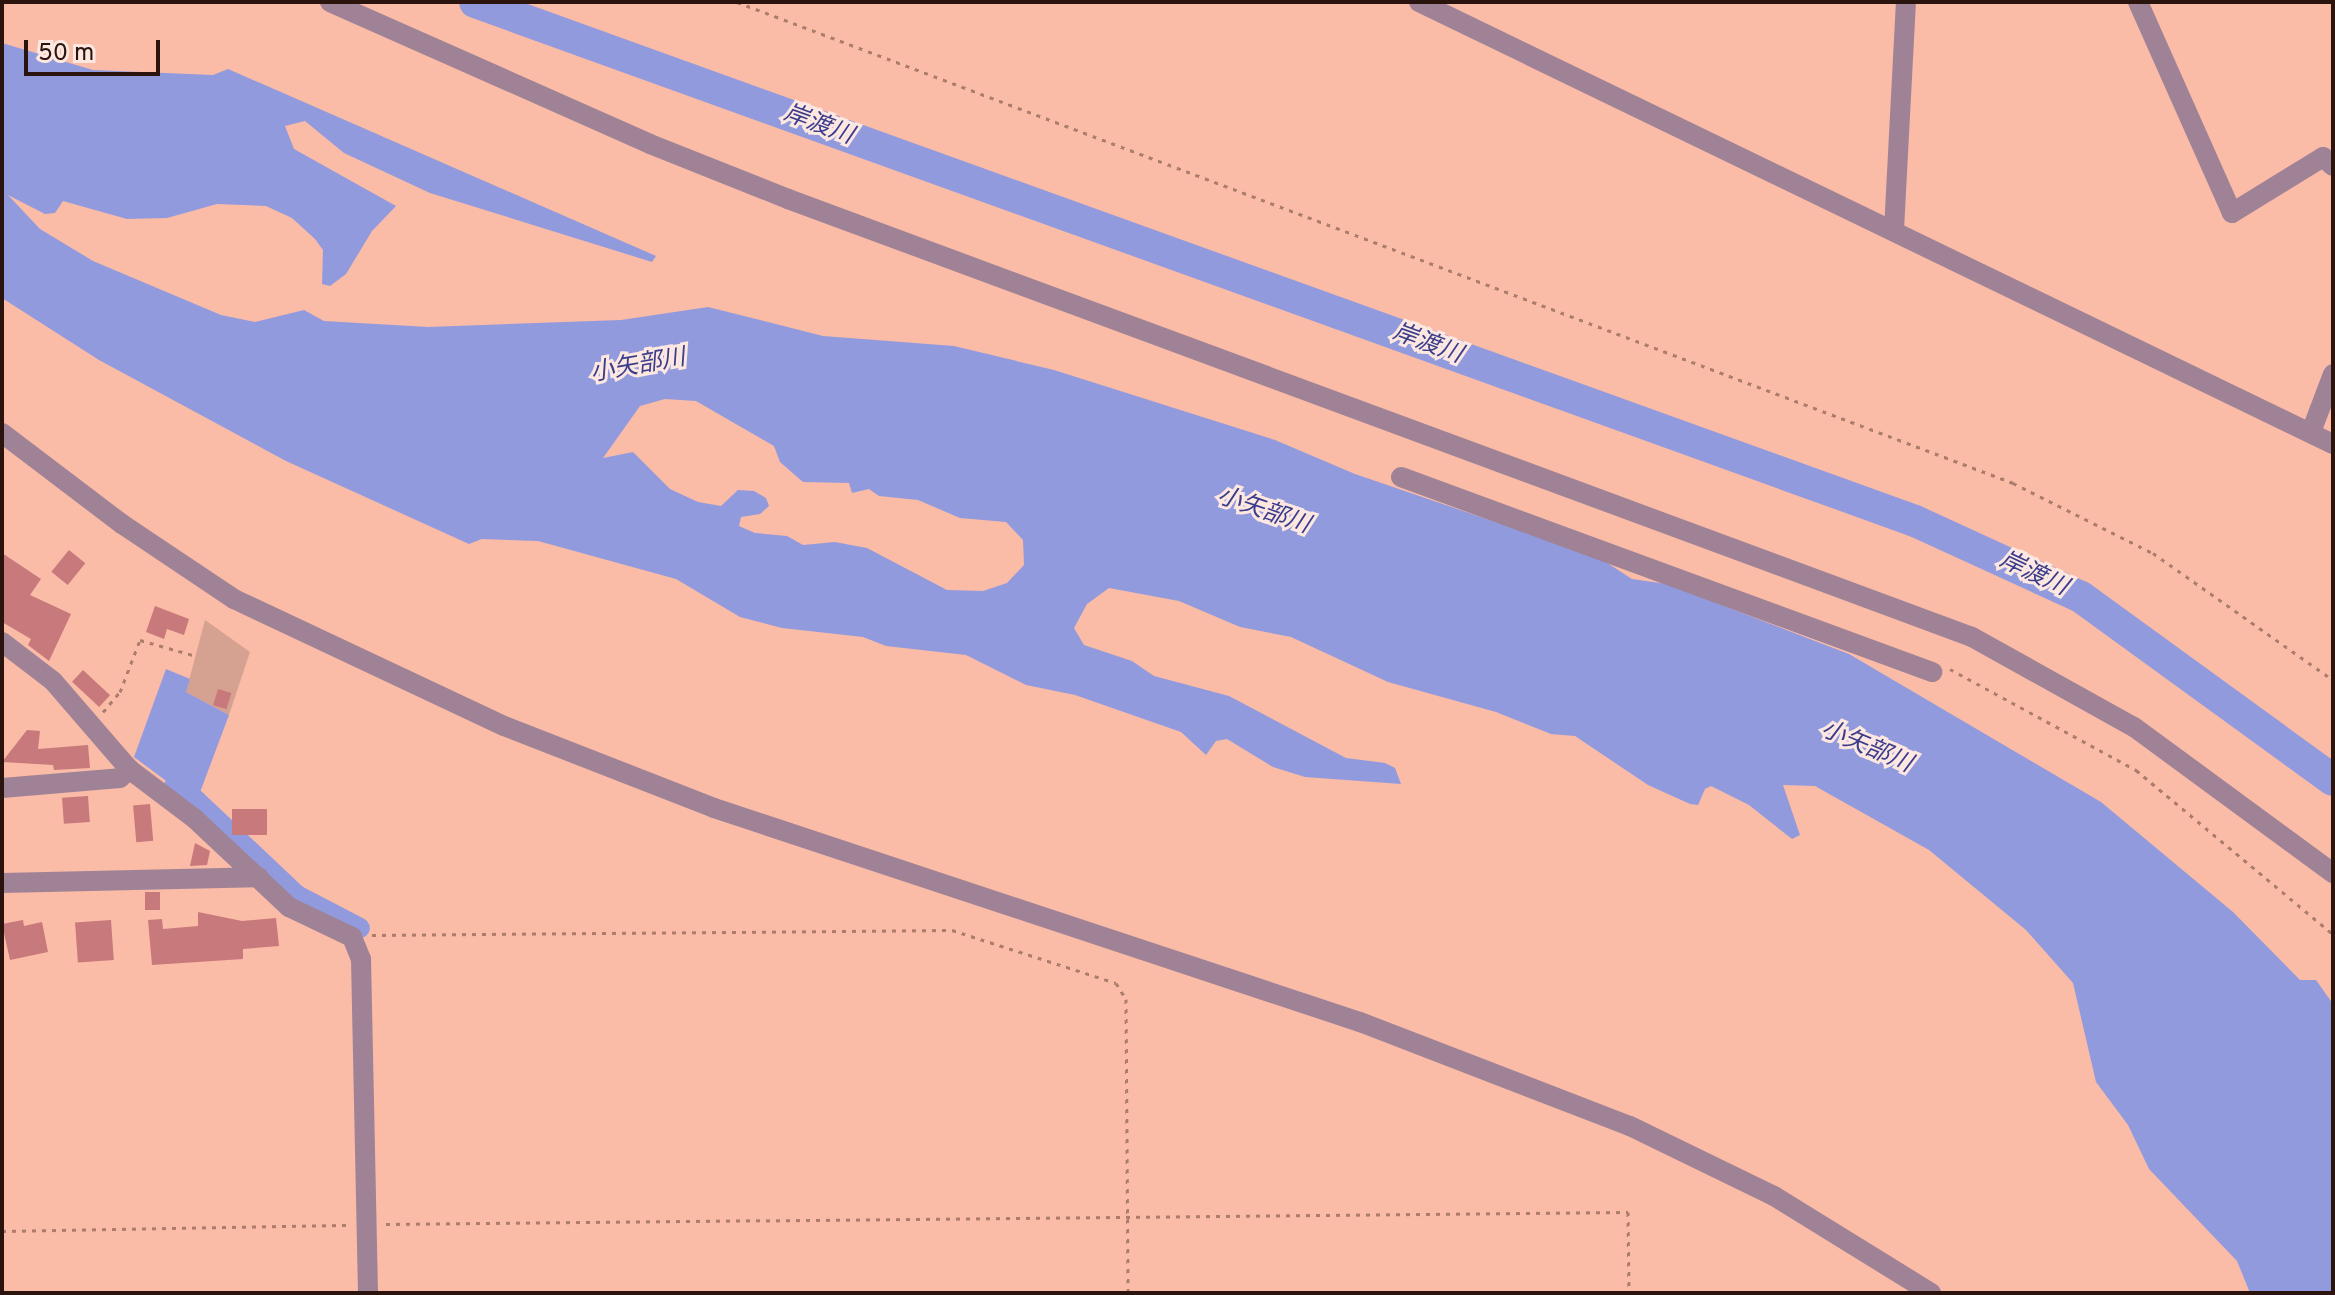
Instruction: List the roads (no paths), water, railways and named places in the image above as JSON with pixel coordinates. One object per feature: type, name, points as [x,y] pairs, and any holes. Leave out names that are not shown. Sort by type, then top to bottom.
[{"type":"street","points":[[330,2],[591,119],[788,199],[1972,637],[2134,727],[2333,873]]},
{"type":"street","points":[[1419,2],[2333,444]]},
{"type":"street","points":[[1894,230],[1906,2]]},
{"type":"street","points":[[2138,2],[2232,213],[2323,157],[2333,166]]},
{"type":"street","points":[[2311,432],[2333,374]]},
{"type":"street","points":[[2,433],[122,524],[234,599],[504,726],[729,813],[1360,1022],[1630,1126],[1774,1196],[1931,1293]]},
{"type":"street","points":[[1401,477],[1932,672]]},
{"type":"street","points":[[2,642],[53,681],[129,769],[259,877],[289,907],[352,937],[361,959],[368,1293]]},
{"type":"street","points":[[2,788],[120,778],[129,769]]},
{"type":"street","points":[[2,883],[259,877]]},
{"type":"water","name":"小矢部川","points":[[2,43],[93,70],[213,75],[228,69],[656,256],[652,262],[430,193],[344,153],[305,121],[285,126],[294,149],[396,206],[372,231],[346,274],[330,286],[322,284],[323,250],[315,239],[292,218],[266,206],[217,204],[167,218],[127,219],[63,201],[55,213],[45,214],[8,195],[40,229],[93,261],[221,315],[255,322],[304,310],[324,321],[428,327],[621,320],[708,307],[823,336],[954,346],[1054,370],[1275,440],[1355,474],[1598,557],[1632,579],[1667,584],[1849,654],[2101,802],[2233,912],[2300,980],[2316,980],[2333,1004],[2333,1293],[2250,1293],[2237,1261],[2149,1169],[2128,1125],[2096,1082],[2073,983],[2026,930],[1929,850],[1815,786],[1783,785],[1800,835],[1792,839],[1749,805],[1711,786],[1705,789],[1698,805],[1690,804],[1648,785],[1575,736],[1551,734],[1496,712],[1388,682],[1291,637],[1240,627],[1179,601],[1109,588],[1087,604],[1074,628],[1084,645],[1132,661],[1154,676],[1229,696],[1346,758],[1385,763],[1395,768],[1401,784],[1305,777],[1273,767],[1227,739],[1216,741],[1206,755],[1181,732],[1075,695],[1026,685],[966,655],[886,646],[863,637],[782,628],[740,617],[676,579],[538,541],[482,539],[469,544],[286,461],[99,360],[2,298]],"holes":[[[665,399],[696,401],[774,446],[780,462],[803,482],[849,483],[852,493],[869,489],[879,496],[918,500],[960,518],[1006,522],[1023,540],[1024,565],[1007,583],[983,591],[947,590],[867,548],[835,542],[803,545],[787,536],[755,533],[739,526],[741,517],[760,514],[769,506],[766,498],[754,491],[738,490],[721,506],[698,502],[670,489],[633,452],[603,458],[640,406]]]},
{"type":"water","points":[[166,669],[190,679],[186,692],[229,715],[196,803],[134,757]]},
{"type":"waterway","name":"岸渡川","points":[[475,2],[1915,521],[2081,597],[2333,780]]},
{"type":"waterway","points":[[174,786],[195,799],[297,895],[360,928]]}]
